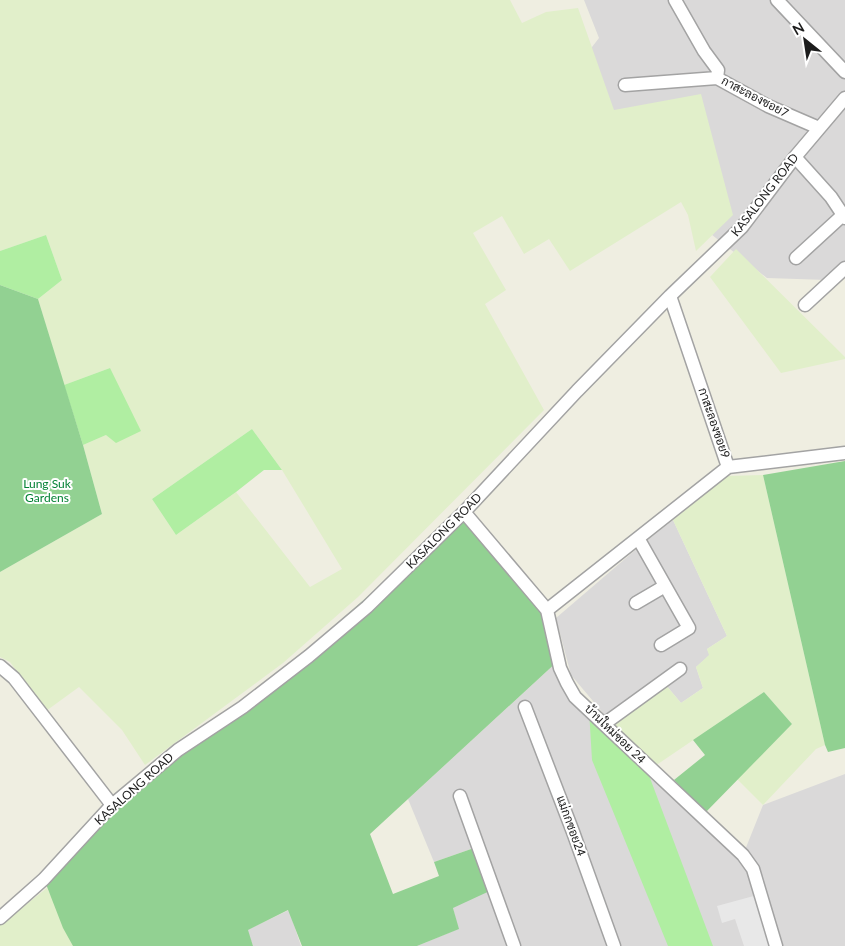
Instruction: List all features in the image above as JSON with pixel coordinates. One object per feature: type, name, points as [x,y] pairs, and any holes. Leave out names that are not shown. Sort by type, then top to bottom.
[{"type":"street","name":"กาสะลองซอย7","points":[[675,0],[704,51],[718,70],[717,78],[768,106],[819,128]]},
{"type":"street","points":[[784,3],[845,72]]},
{"type":"street","points":[[624,85],[717,78]]},
{"type":"street","name":"KASALONG ROAD","points":[[0,918],[44,879],[112,805],[178,750],[243,707],[309,656],[366,607],[464,512],[577,391],[670,296],[742,227],[795,157],[845,98]]},
{"type":"street","points":[[795,157],[831,197],[844,216],[796,258]]},
{"type":"street","points":[[805,305],[845,268]]},
{"type":"street","name":"กาสะลองซอย9","points":[[670,296],[728,467],[845,453]]},
{"type":"street","points":[[547,610],[728,467]]},
{"type":"street","name":"บ้านใหม่ซอย 24","points":[[464,512],[547,610],[560,668],[576,696],[743,855],[753,869],[776,946]]},
{"type":"street","points":[[638,538],[689,628],[661,645]]},
{"type":"street","points":[[636,603],[665,586]]},
{"type":"street","points":[[0,666],[14,678],[112,805]]},
{"type":"street","points":[[604,724],[680,669]]},
{"type":"street","name":"แม่กกซอย24","points":[[525,707],[614,946]]},
{"type":"street","points":[[460,796],[514,946]]},
{"type":"shaded area","points":[[584,0],[845,0],[845,274],[827,280],[767,278],[707,231],[699,113],[612,125],[582,60],[599,38]]},
{"type":"shaded area","points":[[673,520],[727,636],[707,649],[710,655],[696,667],[703,688],[681,703],[665,684],[609,720],[571,675],[556,618]]},
{"type":"shaded area","points":[[559,660],[567,683],[743,855],[763,805],[845,774],[845,946],[417,946],[458,929],[453,908],[474,848],[434,862],[408,799]]},
{"type":"shaded area","points":[[761,894],[776,946],[744,946],[735,919],[722,923],[717,906]]},
{"type":"shaded area","points":[[289,910],[301,946],[253,946],[247,930]]},
{"type":"green space","points":[[0,0],[510,0],[522,23],[546,12],[578,8],[614,110],[701,94],[733,215],[696,251],[688,215],[681,202],[570,271],[549,239],[524,254],[502,216],[473,233],[506,290],[485,304],[544,410],[358,597],[283,663],[145,765],[122,730],[79,687],[46,711],[10,662],[0,657],[0,572],[102,514],[83,445],[106,435],[110,368],[64,385],[38,299],[62,280],[46,235],[0,251]],"holes":[[[252,429],[282,470],[342,569],[310,587],[236,492],[176,535],[152,499]]]},
{"type":"green space","points":[[46,235],[62,280],[38,299],[0,285],[0,251]]},
{"type":"green space","points":[[736,249],[845,359],[781,373],[710,277]]},
{"type":"green space","name":"Lung Suk Gardens","points":[[0,285],[38,299],[102,514],[0,572]]},
{"type":"green space","points":[[110,368],[141,431],[116,443],[106,435],[83,445],[64,385]]},
{"type":"green space","points":[[252,429],[282,470],[264,470],[176,535],[152,499]]},
{"type":"green space","points":[[845,461],[845,748],[828,752],[763,475]]},
{"type":"green space","points":[[763,475],[825,745],[816,749],[763,805],[737,779],[792,724],[764,692],[655,766],[613,723],[665,684],[681,703],[703,688],[696,667],[709,655],[707,649],[727,636],[673,520],[727,476]]},
{"type":"green space","points":[[464,512],[547,610],[559,660],[370,834],[393,894],[439,876],[434,862],[474,848],[494,889],[453,908],[459,929],[417,946],[302,946],[288,910],[248,930],[253,946],[73,946],[63,928],[44,879],[112,805],[235,713]]},
{"type":"green space","points":[[764,692],[792,724],[705,813],[674,780],[705,755],[693,740]]},
{"type":"green space","points":[[589,710],[644,762],[713,946],[668,946],[592,760]]},
{"type":"green space","points":[[47,888],[76,946],[0,946],[0,925]]}]
